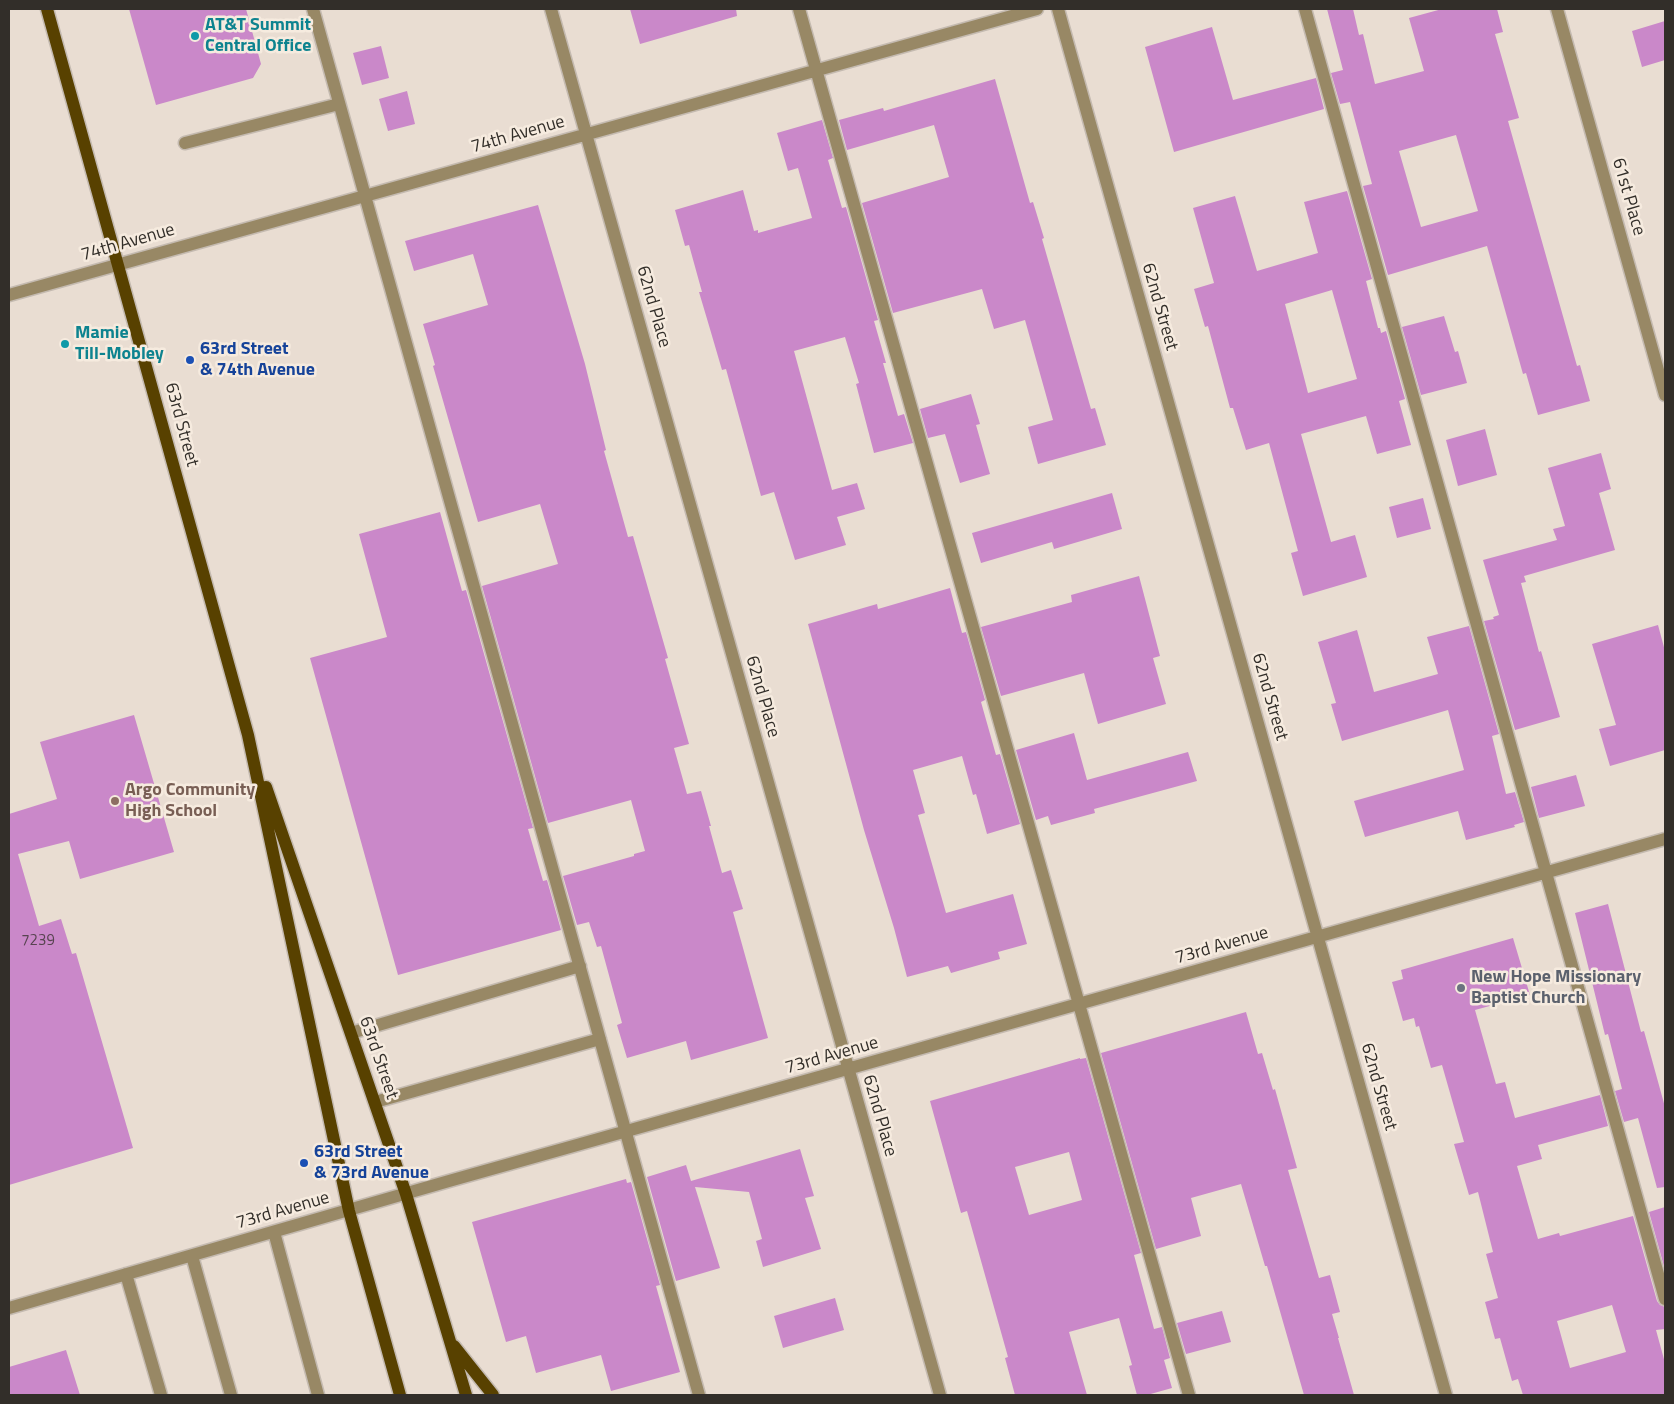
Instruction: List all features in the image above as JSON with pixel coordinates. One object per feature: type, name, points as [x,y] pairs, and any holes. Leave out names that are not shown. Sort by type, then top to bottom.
[{"type":"main road","name":"63rd Street","points":[[47,9],[248,735],[349,1211],[400,1395]]},
{"type":"main road","name":"63rd Street","points":[[248,735],[406,1194],[466,1395]]},
{"type":"main road","points":[[450,1342],[493,1395]]},
{"type":"street","points":[[313,9],[699,1395]]},
{"type":"street","name":"62nd Place","points":[[551,9],[940,1395]]},
{"type":"street","points":[[799,9],[1189,1395]]},
{"type":"street","name":"74th Avenue","points":[[9,295],[1037,9]]},
{"type":"street","name":"62nd Street","points":[[1058,9],[1446,1395]]},
{"type":"street","points":[[1305,9],[1665,1299]]},
{"type":"street","name":"61st Place","points":[[1557,9],[1665,394]]},
{"type":"street","points":[[185,143],[340,104]]},
{"type":"street","name":"73rd Avenue","points":[[9,1308],[626,1131],[1665,839]]},
{"type":"street","points":[[351,1033],[580,966]]},
{"type":"street","points":[[375,1102],[600,1039]]},
{"type":"street","points":[[274,1232],[318,1395]]},
{"type":"street","points":[[192,1256],[231,1395]]},
{"type":"street","points":[[126,1274],[161,1395]]},
{"type":"building","name":"AT&T Summit Central Office","points":[[129,9],[246,9],[261,64],[253,78],[156,105]]},
{"type":"building","points":[[630,9],[736,9],[737,16],[640,44]]},
{"type":"building","points":[[1327,9],[1353,9],[1359,35],[1363,34],[1375,84],[1424,71],[1409,18],[1442,9],[1497,9],[1503,32],[1495,34],[1519,118],[1508,121],[1577,366],[1580,365],[1590,401],[1538,415],[1526,373],[1523,374],[1487,246],[1388,275],[1363,186],[1372,184],[1350,102],[1340,104],[1331,73],[1343,70]],"holes":[[[1456,135],[1478,211],[1421,227],[1399,151]]]},
{"type":"building","points":[[1665,21],[1665,60],[1642,67],[1632,31]]},
{"type":"building","points":[[1212,27],[1233,100],[1316,78],[1324,109],[1174,152],[1145,47]]},
{"type":"building","points":[[381,46],[389,78],[362,85],[353,53]]},
{"type":"building","points":[[995,79],[1030,203],[1033,202],[1044,238],[1042,239],[1091,409],[1095,408],[1106,445],[1038,464],[1028,427],[1053,420],[1025,320],[994,329],[982,289],[893,313],[862,203],[949,177],[934,125],[847,150],[839,120],[883,108],[884,111]]},
{"type":"building","points":[[407,91],[415,124],[388,131],[379,99]]},
{"type":"building","points":[[822,120],[833,158],[828,160],[842,208],[846,207],[878,320],[874,321],[886,363],[883,363],[898,416],[904,414],[913,443],[874,453],[856,384],[859,383],[845,337],[794,351],[832,490],[857,483],[865,509],[837,517],[846,545],[795,560],[774,492],[761,496],[726,369],[722,370],[699,292],[702,292],[689,245],[685,246],[675,210],[743,190],[754,231],[758,230],[758,233],[812,218],[798,168],[788,171],[777,133]]},
{"type":"building","points":[[1347,191],[1372,279],[1366,281],[1378,328],[1380,328],[1381,333],[1386,331],[1405,399],[1399,401],[1411,445],[1377,454],[1366,416],[1301,434],[1331,542],[1355,535],[1367,577],[1303,596],[1291,553],[1298,551],[1269,443],[1246,450],[1233,408],[1230,408],[1208,326],[1205,327],[1194,289],[1214,283],[1193,208],[1235,196],[1257,271],[1318,253],[1304,202]],"holes":[[[1332,290],[1357,379],[1308,393],[1285,304]]]},
{"type":"building","points":[[538,205],[585,364],[606,450],[604,451],[628,537],[633,536],[668,658],[665,659],[689,744],[674,748],[687,794],[701,791],[722,873],[731,870],[743,909],[733,912],[768,1038],[691,1060],[686,1041],[627,1058],[617,1025],[622,1023],[601,946],[597,947],[589,922],[577,925],[563,876],[634,856],[634,854],[645,851],[631,800],[548,823],[482,586],[558,564],[540,504],[478,522],[433,366],[435,365],[423,324],[488,305],[473,254],[414,271],[405,241]]},
{"type":"building","points":[[1444,316],[1455,352],[1458,351],[1467,383],[1421,395],[1402,327]]},
{"type":"building","points":[[971,394],[980,424],[976,425],[990,474],[960,483],[945,434],[928,438],[920,409]]},
{"type":"building","points":[[1485,429],[1497,475],[1458,486],[1446,440]]},
{"type":"building","points":[[1601,453],[1611,489],[1599,493],[1615,550],[1524,576],[1526,582],[1521,583],[1539,652],[1541,651],[1560,717],[1515,730],[1484,621],[1494,619],[1493,617],[1499,615],[1483,560],[1557,540],[1553,529],[1565,526],[1548,468]]},
{"type":"building","points":[[1112,493],[1122,529],[1054,549],[1052,542],[981,563],[972,533]]},
{"type":"building","points":[[1423,498],[1431,529],[1397,538],[1389,507]]},
{"type":"building","points":[[440,512],[462,591],[466,590],[533,828],[528,829],[543,881],[547,880],[561,930],[398,975],[310,658],[387,637],[359,534]]},
{"type":"building","points":[[1139,576],[1160,656],[1153,658],[1166,704],[1098,724],[1084,673],[1001,696],[981,627],[1072,602],[1071,595]]},
{"type":"building","points":[[950,588],[962,633],[966,632],[985,700],[981,702],[996,755],[1000,754],[1020,824],[987,834],[976,794],[973,795],[962,756],[913,770],[925,813],[918,815],[946,913],[1013,894],[1027,944],[998,952],[1000,959],[951,973],[948,966],[907,977],[864,830],[808,624],[877,604],[878,609]]},
{"type":"building","points":[[1658,625],[1665,651],[1665,750],[1610,766],[1599,729],[1616,725],[1592,644]]},
{"type":"building","points":[[1469,626],[1499,734],[1492,736],[1506,794],[1515,792],[1524,822],[1514,825],[1515,827],[1466,840],[1458,811],[1365,837],[1354,801],[1464,770],[1448,710],[1342,741],[1331,704],[1336,703],[1318,642],[1357,630],[1374,692],[1438,674],[1427,637]]},
{"type":"building","points":[[134,715],[174,852],[80,879],[69,841],[18,854],[39,926],[61,919],[72,954],[76,953],[133,1148],[9,1185],[9,814],[57,799],[40,742]]},
{"type":"building","points":[[1074,733],[1087,780],[1188,752],[1197,781],[1094,809],[1095,813],[1051,825],[1048,816],[1036,820],[1016,750]]},
{"type":"building","points":[[1576,775],[1585,806],[1539,818],[1531,787]]},
{"type":"building","points":[[1608,904],[1641,1032],[1644,1031],[1665,1107],[1665,1187],[1657,1188],[1638,1118],[1624,1122],[1615,1091],[1622,1089],[1608,1034],[1605,1035],[1575,913]]},
{"type":"building","points":[[1513,938],[1530,995],[1475,1010],[1496,1084],[1505,1082],[1515,1118],[1600,1095],[1608,1126],[1538,1145],[1542,1159],[1517,1166],[1538,1239],[1559,1233],[1560,1236],[1633,1216],[1657,1301],[1665,1307],[1665,1329],[1656,1330],[1665,1363],[1665,1395],[1523,1395],[1518,1379],[1512,1381],[1500,1338],[1495,1339],[1485,1302],[1498,1298],[1486,1254],[1493,1252],[1478,1192],[1469,1195],[1454,1144],[1464,1142],[1442,1065],[1431,1068],[1419,1026],[1416,1027],[1414,1018],[1403,1021],[1392,982],[1403,979],[1401,970]],"holes":[[[1612,1305],[1626,1352],[1570,1368],[1557,1321]]]},
{"type":"building","points":[[1246,1012],[1258,1054],[1262,1053],[1273,1090],[1275,1089],[1297,1168],[1288,1170],[1319,1278],[1330,1275],[1340,1312],[1332,1314],[1354,1395],[1304,1395],[1241,1184],[1191,1198],[1201,1236],[1156,1249],[1101,1053]]},
{"type":"building","points":[[1080,1058],[1086,1058],[1141,1253],[1134,1255],[1154,1329],[1162,1327],[1170,1358],[1164,1360],[1172,1388],[1147,1395],[1137,1395],[1129,1366],[1132,1365],[1119,1318],[1069,1332],[1087,1395],[1015,1395],[1005,1358],[1008,1357],[967,1211],[961,1213],[930,1101]],"holes":[[[1069,1152],[1082,1200],[1029,1215],[1015,1167]]]},
{"type":"building","points":[[800,1149],[814,1196],[805,1198],[821,1249],[763,1267],[756,1241],[762,1239],[749,1192],[695,1187],[720,1268],[676,1281],[647,1177],[686,1165],[691,1181]]},
{"type":"building","points":[[626,1179],[627,1183],[631,1182],[660,1285],[656,1286],[680,1372],[611,1391],[601,1355],[536,1373],[526,1336],[506,1342],[472,1222]]},
{"type":"building","points":[[1665,1207],[1665,1270],[1649,1212]]},
{"type":"building","points":[[835,1298],[844,1330],[783,1348],[774,1316]]},
{"type":"building","points":[[1222,1311],[1231,1342],[1186,1354],[1177,1323]]},
{"type":"building","points":[[66,1350],[80,1395],[9,1395],[9,1367]]},
{"type":"place","name":"AT&T Summit Central Office","points":[[195,36]]},
{"type":"place","name":"Mamie Till-Mobley","points":[[65,344]]},
{"type":"place","name":"63rd Street & 74th Avenue","points":[[190,360]]},
{"type":"place","name":"Argo Community High School","points":[[115,801]]},
{"type":"place","name":"New Hope Missionary Baptist Church","points":[[1461,988]]},
{"type":"place","name":"63rd Street & 73rd Avenue","points":[[304,1163]]}]
